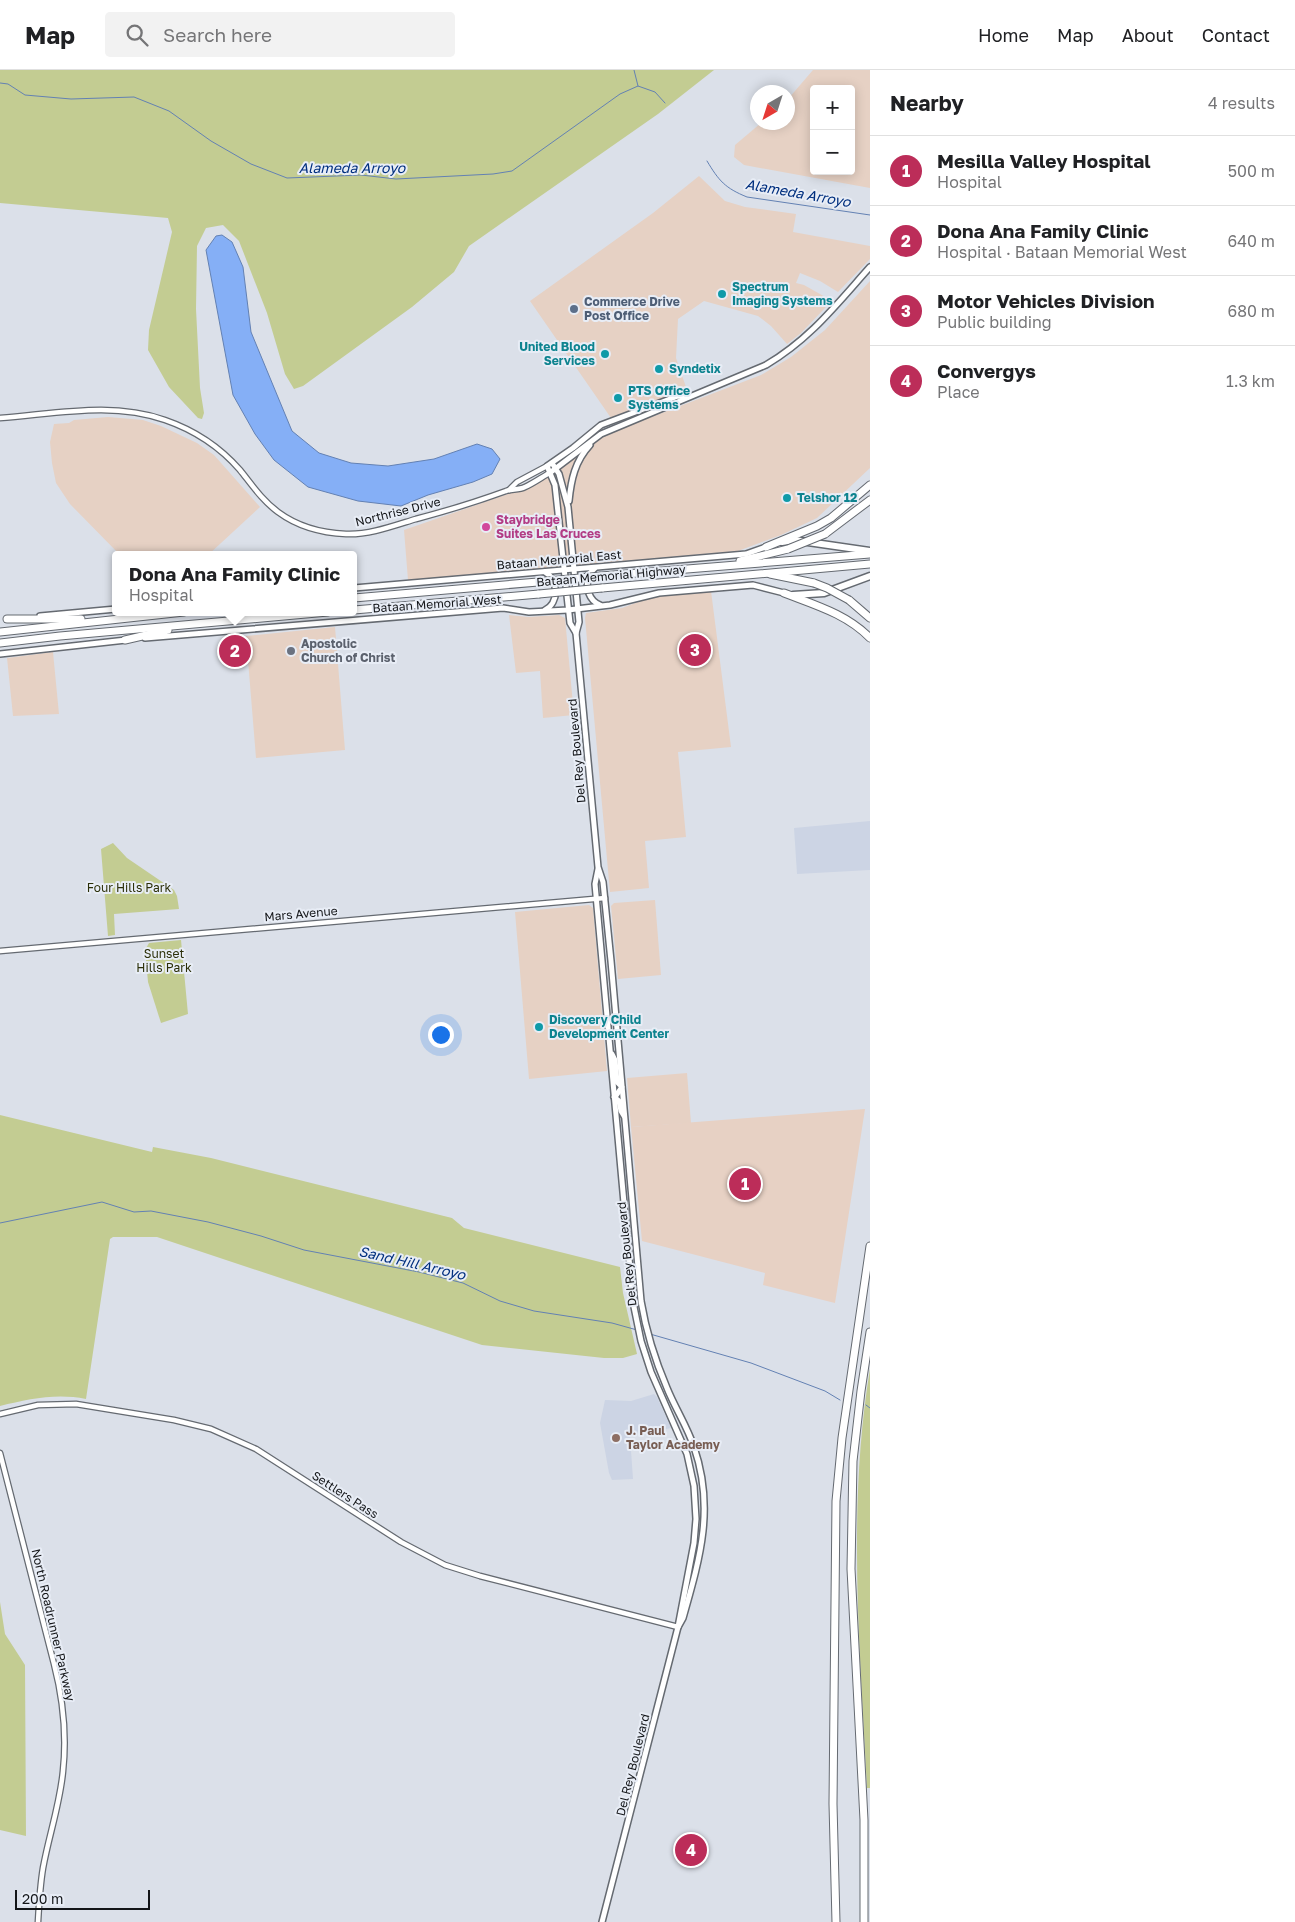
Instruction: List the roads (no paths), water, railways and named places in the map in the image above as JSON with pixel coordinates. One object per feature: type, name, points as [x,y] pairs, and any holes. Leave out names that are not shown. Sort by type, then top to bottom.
[{"type":"highway","points":[[766,547],[817,526],[831,518],[870,485]]},
{"type":"highway","points":[[704,568],[709,565],[756,558],[800,545],[825,534],[870,500]]},
{"type":"highway","points":[[766,547],[794,540],[870,552]]},
{"type":"highway","name":"Bataan Memorial Highway","points":[[357,598],[870,552]]},
{"type":"highway","name":"Bataan Memorial Highway","points":[[357,610],[870,564]]},
{"type":"highway","points":[[765,573],[814,583],[849,600],[869,618]]},
{"type":"highway","points":[[784,593],[796,595],[824,593],[870,576]]},
{"type":"highway","points":[[784,593],[852,622],[870,638]]},
{"type":"highway","points":[[0,632],[142,616]]},
{"type":"highway","points":[[0,643],[282,616]]},
{"type":"highway","points":[[4,619],[76,618],[99,620]]},
{"type":"highway","points":[[125,640],[190,624]]},
{"type":"highway","points":[[836,1922],[833,1794],[836,1501],[842,1438],[870,1246]]},
{"type":"highway","points":[[864,1922],[864,1820],[851,1552],[853,1461],[870,1332]]},
{"type":"main road","points":[[553,470],[601,434],[766,365],[786,353],[804,339],[870,267]]},
{"type":"main road","points":[[550,464],[601,425],[678,396],[686,398]]},
{"type":"main road","points":[[568,507],[570,483],[574,470],[587,448],[601,434]]},
{"type":"main road","name":"Del Rey Boulevard","points":[[550,464],[564,486],[569,516],[578,608],[579,625],[576,633],[598,867],[603,882],[605,898],[643,1309],[657,1365],[693,1446],[700,1469],[704,1493],[705,1518],[701,1550],[683,1618],[678,1627]]},
{"type":"main road","name":"Del Rey Boulevard","points":[[553,470],[560,516],[570,626],[576,633]]},
{"type":"main road","points":[[560,516],[569,516]]},
{"type":"main road","name":"Bataan Memorial East","points":[[357,588],[746,554],[766,547]]},
{"type":"main road","points":[[595,567],[587,576],[589,593],[592,601],[602,606]]},
{"type":"main road","points":[[544,572],[551,576],[554,582],[556,596],[554,604],[545,610]]},
{"type":"main road","name":"Bataan Memorial West","points":[[0,654],[125,640],[440,612],[503,608],[529,612],[568,610],[602,606],[658,593],[753,585],[784,593]]},
{"type":"main road","points":[[4,619],[112,609]]},
{"type":"main road","name":"Del Rey Boulevard","points":[[598,867],[595,884],[596,898],[632,1294],[644,1349],[655,1383],[685,1446],[694,1486],[696,1511],[695,1535],[678,1627],[604,1922]]},
{"type":"main road","points":[[607,1016],[616,1015]]},
{"type":"main road","points":[[608,1029],[617,1028]]},
{"type":"main road","points":[[610,1051],[615,1060],[616,1082],[622,1087],[614,1098],[619,1101],[624,1116]]},
{"type":"street","name":"Northrise Drive","points":[[0,418],[108,410],[145,414],[166,420],[186,428],[219,449],[259,494],[278,512],[307,527],[330,533],[363,533],[380,529],[523,488],[553,470]]},
{"type":"street","name":"Northrise Drive","points":[[508,491],[517,482],[550,464]]},
{"type":"street","name":"Mars Avenue","points":[[0,951],[605,898]]},
{"type":"street","name":"Settlers Pass","points":[[0,1414],[38,1405],[76,1404],[174,1420],[211,1429],[256,1450],[401,1542],[445,1565],[480,1576],[678,1627]]},
{"type":"street","name":"North Roadrunner Parkway","points":[[0,1453],[54,1664],[63,1713],[65,1746],[63,1771],[58,1803],[43,1868],[38,1922]]},
{"type":"water","points":[[222,235],[232,242],[243,267],[251,332],[292,431],[319,453],[351,463],[388,466],[434,459],[477,444],[492,449],[500,459],[492,474],[401,506],[358,501],[308,487],[274,460],[255,434],[233,395],[206,250],[216,236]]},
{"type":"waterway","points":[[634,70],[638,86]]},
{"type":"waterway","name":"Alameda Arroyo","points":[[0,83],[8,84],[25,95],[71,99],[134,97],[169,111],[211,141],[251,164],[287,178],[361,175],[396,179],[493,174],[512,171],[620,94],[638,86],[655,92],[665,103]]},
{"type":"waterway","name":"Alameda Arroyo","points":[[707,161],[723,183],[747,197],[870,215]]},
{"type":"waterway","name":"Sand Hill Arroyo","points":[[0,1223],[102,1202],[134,1212],[151,1211],[208,1222],[304,1250],[419,1272],[463,1283],[500,1301],[534,1311],[612,1323],[637,1330]]},
{"type":"waterway","name":"Sand Hill Arroyo","points":[[650,1334],[751,1363],[825,1391],[840,1400]]},
{"type":"waterway","name":"Sand Hill Arroyo","points":[[866,1405],[870,1408]]},
{"type":"place","name":"Spectrum Imaging Systems","points":[[722,294]]},
{"type":"place","name":"Commerce Drive Post Office","points":[[574,309]]},
{"type":"place","name":"United Blood Services","points":[[605,354]]},
{"type":"place","name":"Syndetix","points":[[659,369]]},
{"type":"place","name":"PTS Office Systems","points":[[618,398]]},
{"type":"place","name":"Telshor 12","points":[[787,498]]},
{"type":"place","name":"Staybridge Suites Las Cruces","points":[[486,527]]},
{"type":"place","name":"Motor Vehicles Division","points":[[695,650]]},
{"type":"place","name":"Dona Ana Family Clinic","points":[[235,651]]},
{"type":"place","name":"Apostolic Church of Christ","points":[[291,651]]},
{"type":"place","name":"Discovery Child Development Center","points":[[539,1027]]},
{"type":"place","name":"Mesilla Valley Hospital","points":[[745,1184]]},
{"type":"place","name":"J. Paul Taylor Academy","points":[[616,1438]]},
{"type":"place","name":"Convergys","points":[[691,1850]]},
{"type":"park label","name":"Four Hills Park","points":[[129,888]]},
{"type":"park label","name":"Sunset Hills Park","points":[[164,961]]}]
